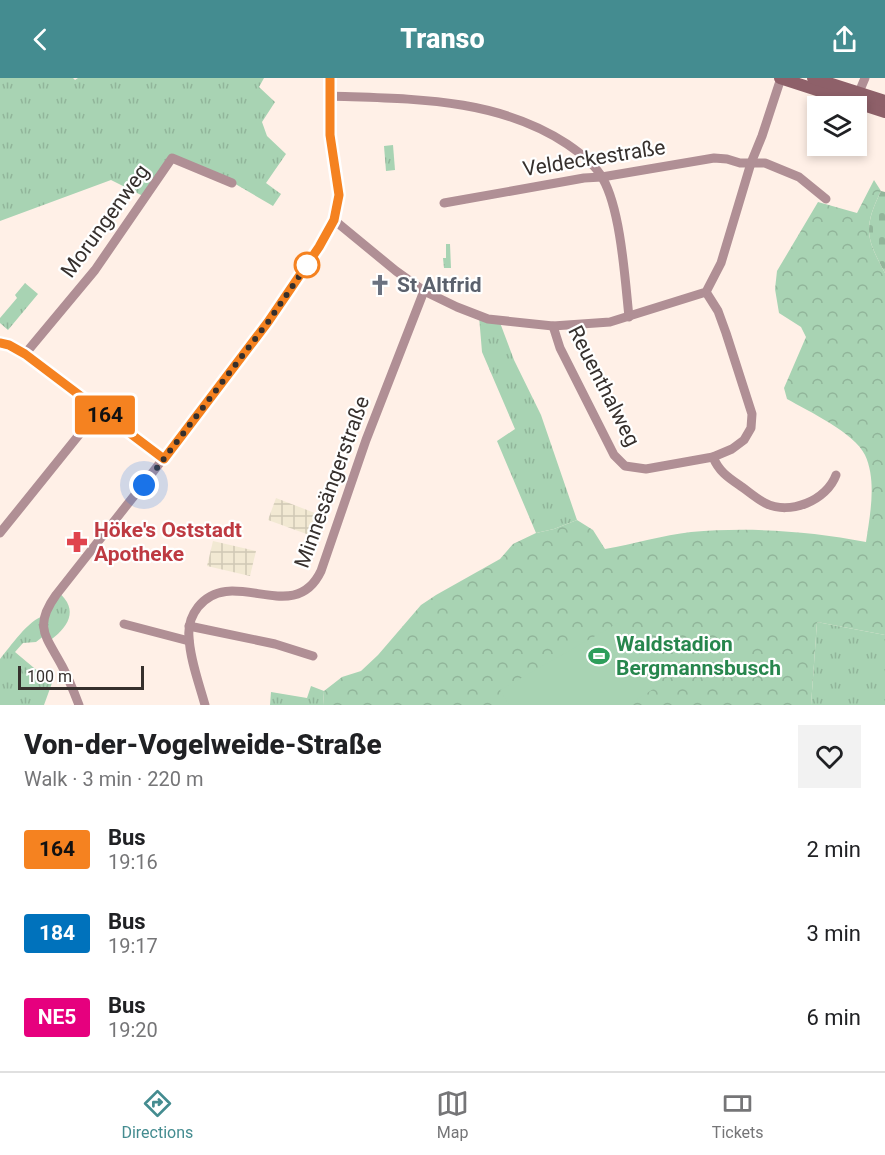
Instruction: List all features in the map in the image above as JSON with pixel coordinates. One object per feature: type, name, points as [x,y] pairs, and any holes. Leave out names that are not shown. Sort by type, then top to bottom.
[{"type":"main road","points":[[780,78],[849,96]]},
{"type":"main road","points":[[813,78],[853,96]]},
{"type":"main road","points":[[867,99],[885,101]]},
{"type":"main road","points":[[867,103],[885,112]]},
{"type":"street","points":[[79,705],[43,629],[46,610],[268,322],[319,247],[334,220],[339,195],[330,135],[330,78]]},
{"type":"street","points":[[334,220],[424,291],[485,318],[553,326],[610,322],[629,317],[706,292],[721,263],[751,163],[780,78]]},
{"type":"street","points":[[858,96],[865,78]]},
{"type":"street","points":[[329,96],[437,101],[482,108],[536,126],[581,153],[602,177],[608,190],[620,240],[629,317]]},
{"type":"street","name":"Morungenweg","points":[[25,354],[95,270],[172,158],[232,183]]},
{"type":"street","name":"Veldeckestraße","points":[[444,203],[703,159],[765,163],[799,177],[826,199]]},
{"type":"street","name":"Minnesängerstraße","points":[[189,626],[199,605],[220,592],[234,591],[291,597],[304,592],[315,582],[321,572],[366,440],[424,291]]},
{"type":"street","name":"Reuenthalweg","points":[[553,326],[560,348],[614,455],[625,466],[646,469],[713,457],[732,450],[744,440],[751,428],[752,414],[718,311],[706,292]]},
{"type":"street","points":[[0,343],[25,354],[164,459]]},
{"type":"street","points":[[0,533],[99,410]]},
{"type":"street","points":[[713,457],[725,475],[766,504],[781,507],[795,507],[810,502],[833,484],[836,475]]},
{"type":"street","points":[[124,624],[189,641]]},
{"type":"street","points":[[205,705],[189,641],[189,626],[275,644],[313,656]]},
{"type":"shaded area","points":[[276,498],[320,515],[312,536],[268,520]]},
{"type":"shaded area","points":[[213,541],[256,551],[250,576],[207,566]]},
{"type":"green space","points":[[0,78],[73,78],[75,80],[78,78],[264,78],[259,87],[275,102],[262,122],[267,136],[286,154],[266,183],[281,194],[273,206],[232,182],[172,158],[145,197],[111,180],[0,221]]},
{"type":"green space","points":[[393,145],[395,170],[386,171],[384,146]]},
{"type":"green space","points":[[874,180],[881,191],[871,214],[869,233],[874,251],[885,273],[885,635],[817,622],[811,705],[323,705],[324,691],[342,677],[361,671],[378,655],[421,605],[500,559],[513,544],[536,533],[577,520],[593,530],[605,549],[680,533],[735,530],[823,535],[866,542],[872,498],[869,465],[860,447],[852,439],[830,423],[787,399],[784,388],[806,337],[801,327],[779,313],[775,289],[777,271],[818,202],[857,213]]},
{"type":"green space","points":[[881,191],[885,192],[885,273],[874,251],[869,233],[871,214]]},
{"type":"green space","points":[[446,244],[450,244],[451,268],[444,268],[443,258],[446,258]]},
{"type":"green space","points":[[25,283],[38,294],[8,330],[0,323],[0,318],[17,298],[15,295]]},
{"type":"green space","points":[[479,316],[499,320],[514,360],[541,415],[577,520],[536,533],[497,441],[515,429],[482,352]]},
{"type":"green space","points":[[58,592],[69,605],[70,612],[66,625],[48,642],[45,635],[36,642],[23,643],[15,652],[52,683],[44,705],[0,705],[0,659],[32,622],[44,616]]},
{"type":"green space","points":[[817,622],[885,635],[885,705],[811,705]]},
{"type":"green space","name":"Waldstadion Bergmannsbusch","points":[[618,623],[655,688],[628,705],[509,705],[500,690]]},
{"type":"green space","points":[[311,686],[324,691],[323,705],[270,705],[271,692],[307,698]]},
{"type":"bus line","name":"164","points":[[0,343],[25,354],[164,459],[289,293],[334,220],[339,195],[330,135],[330,78]]},
{"type":"place","name":"St Altfrid","points":[[380,285]]},
{"type":"place","name":"Höke's Oststadt Apotheke","points":[[77,542]]},
{"type":"place","name":"Waldstadion Bergmannsbusch","points":[[599,656]]},
{"type":"route","points":[[144,485],[268,322],[307,265]]}]
